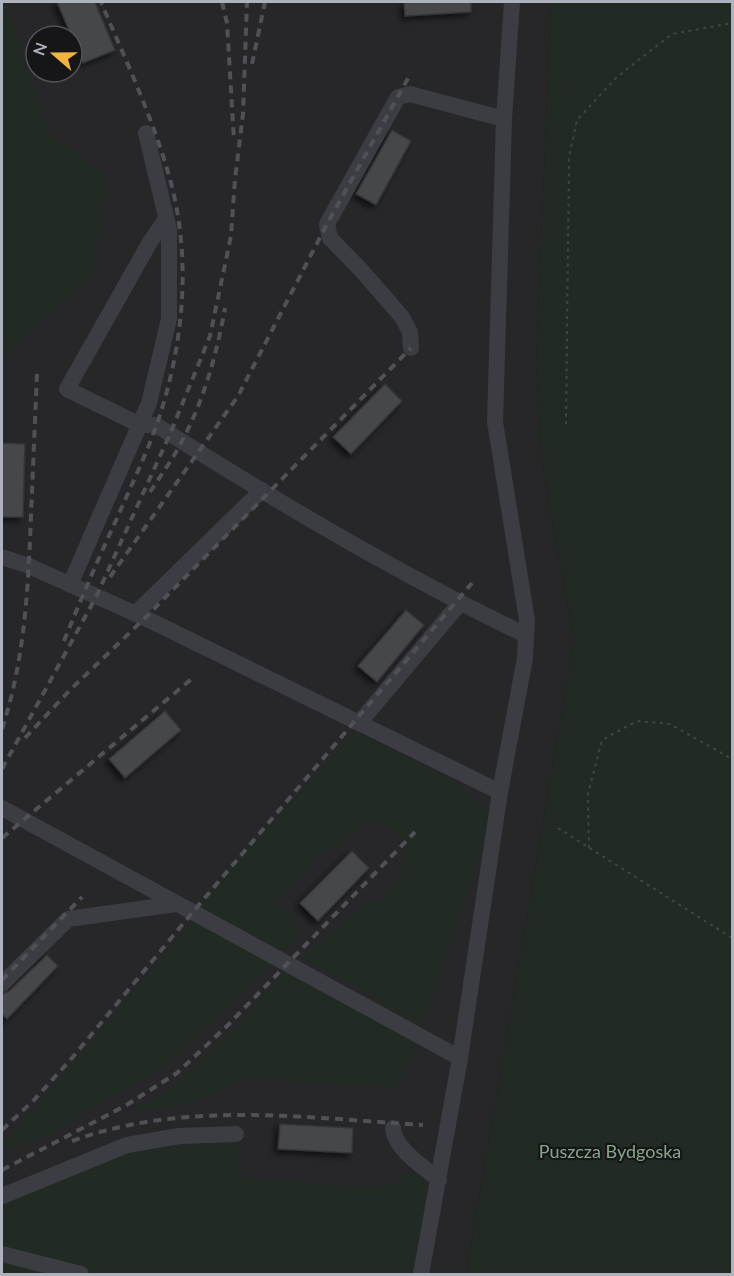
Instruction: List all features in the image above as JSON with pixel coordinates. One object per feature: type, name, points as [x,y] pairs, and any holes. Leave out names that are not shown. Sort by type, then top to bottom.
[{"type":"lane","points":[[421,1275],[460,1058],[500,792],[525,658],[527,621],[495,422],[504,119],[512,2]]},
{"type":"lane","points":[[411,348],[410,332],[402,317],[330,238],[327,224],[398,97],[410,94],[504,119]]},
{"type":"lane","points":[[70,585],[140,425],[148,403],[169,319],[169,229],[146,133]]},
{"type":"lane","points":[[166,219],[67,389],[140,425],[156,425],[262,490],[460,603],[526,635]]},
{"type":"lane","points":[[135,614],[262,490]]},
{"type":"lane","points":[[2,557],[29,566],[135,614],[500,792]]},
{"type":"lane","points":[[360,723],[460,603]]},
{"type":"lane","points":[[2,808],[460,1058]]},
{"type":"lane","points":[[2,984],[68,919],[176,904]]},
{"type":"lane","points":[[393,1128],[394,1137],[400,1146],[439,1180]]},
{"type":"lane","points":[[2,1196],[127,1145],[179,1136],[236,1134]]},
{"type":"lane","points":[[2,1254],[81,1275]]},
{"type":"path","points":[[566,424],[569,157],[577,120],[617,77],[672,34],[732,23]]},
{"type":"path","points":[[589,848],[588,794],[602,740],[637,721],[670,724],[732,759]]},
{"type":"path","points":[[558,828],[732,938]]},
{"type":"shaded area","points":[[2,2],[551,2],[536,363],[542,462],[574,641],[466,1274],[2,1274]]},
{"type":"green space","points":[[2,2],[6,2],[24,56],[24,84],[34,84],[51,136],[108,175],[92,276],[2,358]]},
{"type":"green space","name":"Puszcza Bydgoska","points":[[551,2],[732,2],[732,1274],[466,1274],[574,641],[542,462],[536,363]]},
{"type":"green space","points":[[356,731],[457,783],[493,817],[423,1025],[302,959],[366,903],[383,900],[400,872],[407,845],[393,828],[362,821],[338,848],[325,850],[288,891],[273,903],[293,917],[299,937],[281,956],[197,905]]},
{"type":"green space","points":[[195,919],[276,961],[164,1067],[50,1133],[9,1151],[2,1142],[24,1121]]},
{"type":"green space","points":[[285,970],[417,1044],[397,1088],[250,1079],[197,1101],[132,1113],[181,1080],[238,1026]]},
{"type":"green space","points":[[239,1142],[242,1179],[384,1188],[416,1170],[431,1186],[413,1274],[2,1274],[2,1199],[129,1150]]},
{"type":"building","points":[[57,2],[95,2],[115,50],[84,63],[84,24],[66,24]]},
{"type":"building","points":[[404,2],[471,2],[471,12],[405,16]]},
{"type":"building","points":[[392,130],[411,141],[376,205],[356,194]]},
{"type":"building","points":[[385,384],[402,401],[351,454],[333,437]]},
{"type":"building","points":[[2,443],[25,444],[23,517],[2,517]]},
{"type":"building","points":[[406,610],[424,625],[377,682],[358,666]]},
{"type":"building","points":[[165,711],[181,730],[125,778],[109,759]]},
{"type":"building","points":[[352,851],[369,868],[318,921],[300,903]]},
{"type":"building","points":[[47,955],[58,966],[7,1019],[2,1014],[2,994],[9,991]]},
{"type":"building","points":[[280,1124],[353,1128],[352,1153],[278,1149]]},
{"type":"railway","points":[[64,641],[157,424],[173,365],[182,305],[181,244],[171,183],[148,114],[101,2]]},
{"type":"railway","points":[[222,2],[227,23],[234,140]]},
{"type":"railway","points":[[2,769],[96,597],[170,434],[210,336],[231,236],[243,114],[247,2]]},
{"type":"railway","points":[[252,64],[265,2]]},
{"type":"railway","points":[[110,577],[238,396],[327,224],[411,73]]},
{"type":"railway","points":[[150,492],[171,461],[197,409],[214,359],[225,308]]},
{"type":"railway","points":[[25,738],[411,348]]},
{"type":"railway","points":[[2,729],[16,676],[24,624],[37,373]]},
{"type":"railway","points":[[2,1130],[34,1100],[72,1058],[472,583]]},
{"type":"railway","points":[[2,838],[195,676]]},
{"type":"railway","points":[[2,1170],[125,1106],[177,1073],[227,1026],[415,832]]},
{"type":"railway","points":[[2,980],[82,897]]},
{"type":"railway","points":[[72,1141],[115,1128],[158,1120],[202,1116],[290,1116],[423,1125]]}]
